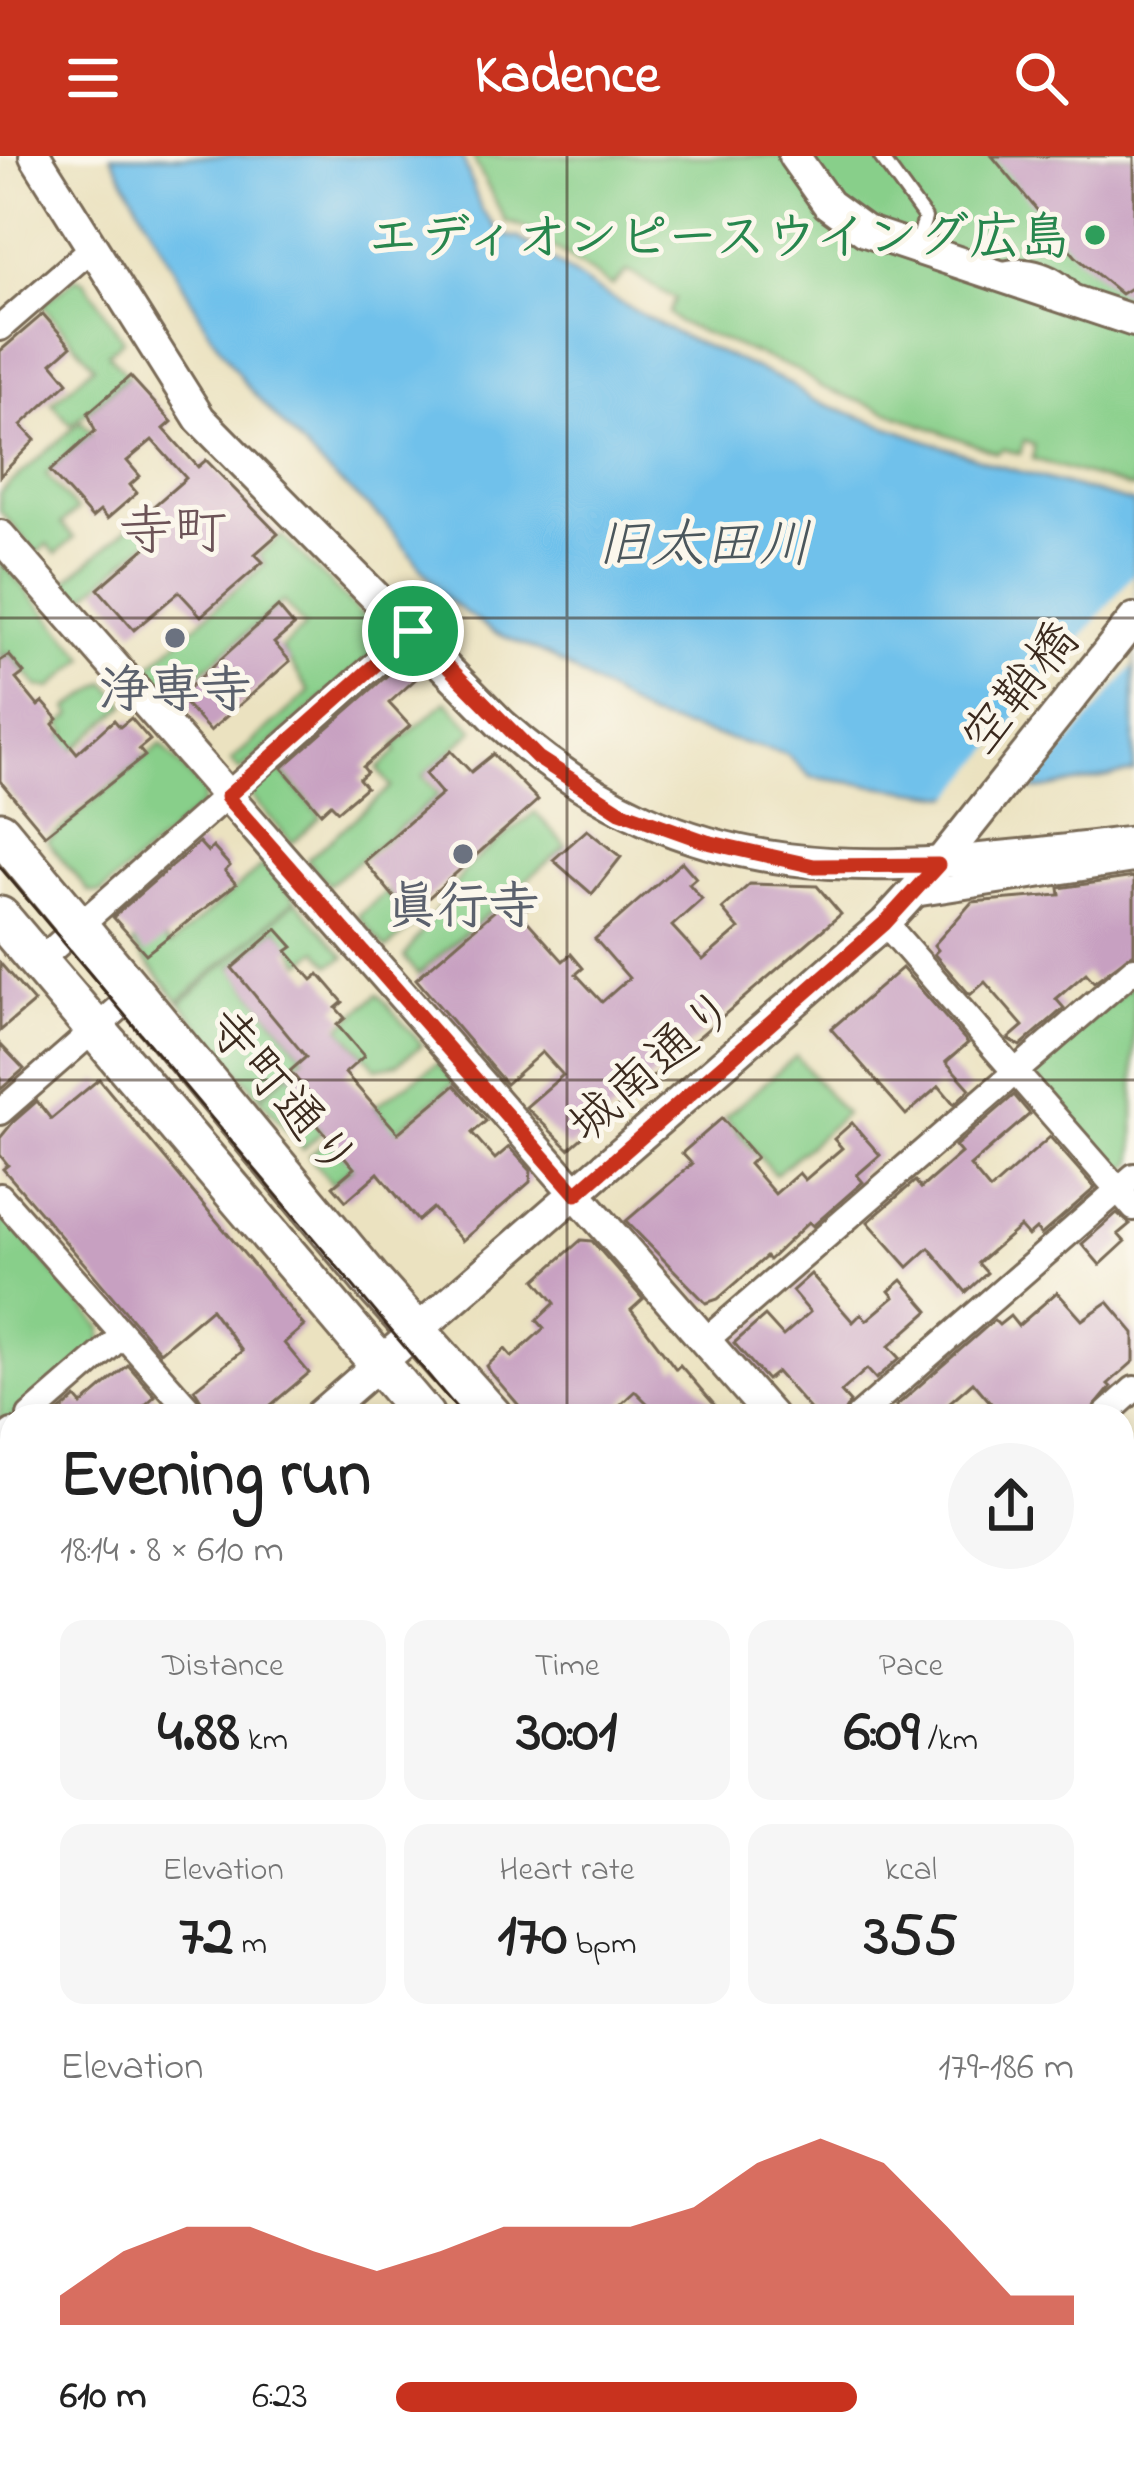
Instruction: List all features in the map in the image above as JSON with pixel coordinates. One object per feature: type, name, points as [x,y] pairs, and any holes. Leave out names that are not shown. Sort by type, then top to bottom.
[{"type":"highway","name":"寺町通り","points":[[0,832],[481,1404]]},
{"type":"highway","name":"寺町通り","points":[[0,917],[413,1404]]},
{"type":"street","points":[[35,156],[200,419],[538,758],[620,811],[707,842],[814,866],[938,865],[1134,842]]},
{"type":"street","points":[[794,156],[838,215],[865,231],[1134,321]]},
{"type":"street","points":[[0,328],[91,249]]},
{"type":"street","points":[[0,536],[760,1404]]},
{"type":"street","name":"空鞘橋","points":[[976,815],[1134,619]]},
{"type":"street","points":[[38,962],[413,631]]},
{"type":"street","name":"城南通り","points":[[333,1404],[885,923],[976,815]]},
{"type":"street","points":[[914,894],[1134,860]]},
{"type":"street","points":[[873,1404],[1129,1191],[1013,1069],[885,923]]},
{"type":"street","points":[[705,1341],[1013,1069],[1134,969]]},
{"type":"street","points":[[0,1112],[134,995]]},
{"type":"street","points":[[0,1196],[184,1404]]},
{"type":"street","points":[[44,1404],[122,1336]]},
{"type":"lane","points":[[880,156],[925,218],[916,247]]},
{"type":"green space","points":[[472,156],[1134,156],[1134,489],[1033,459],[1034,445],[1024,441],[1020,454],[1003,449],[997,453],[821,387],[799,371],[679,323],[669,313],[675,299],[628,271],[612,286],[521,226],[506,222]]},
{"type":"green space","points":[[75,278],[85,281],[123,340],[108,353],[128,376],[71,425],[52,403],[94,366],[42,305]]},
{"type":"green space","points":[[81,421],[92,433],[46,474],[77,510],[61,524],[74,538],[56,554],[47,544],[37,553],[0,511],[0,493]]},
{"type":"green space","points":[[146,513],[161,530],[80,601],[64,583]]},
{"type":"green space","points":[[282,536],[382,635],[381,647],[240,771],[231,761],[309,692],[281,648],[305,627],[283,601],[167,702],[142,673],[265,564],[259,555]]},
{"type":"green space","points":[[0,561],[86,658],[51,688],[38,687],[9,652],[0,659]]},
{"type":"green space","points":[[106,682],[126,705],[16,799],[5,785],[67,732],[61,724],[72,715],[68,709]]},
{"type":"green space","points":[[446,701],[474,730],[423,776],[439,795],[329,885],[307,860],[391,787],[378,769],[397,751],[394,746]]},
{"type":"green space","points":[[161,744],[204,792],[202,805],[101,893],[89,892],[47,841]]},
{"type":"green space","points":[[276,765],[321,817],[292,843],[252,797],[253,787]]},
{"type":"green space","points":[[535,812],[566,846],[418,974],[404,957],[468,866]]},
{"type":"green space","points":[[264,864],[295,900],[179,1001],[132,944],[153,927],[170,946]]},
{"type":"green space","points":[[386,892],[414,925],[386,949],[358,916]]},
{"type":"green space","points":[[296,901],[345,957],[330,965],[318,950],[302,963],[277,928],[232,967],[304,1056],[259,1096],[181,1003]]},
{"type":"green space","points":[[1134,983],[1134,1162],[1125,1170],[1116,1167],[1037,1079],[1038,1065]]},
{"type":"green space","points":[[378,994],[422,1045],[397,1064],[376,1068],[340,1027]]},
{"type":"green space","points":[[796,1056],[845,1114],[775,1175],[725,1117]]},
{"type":"green space","points":[[438,1063],[455,1082],[332,1184],[309,1156],[328,1139],[345,1157],[387,1120],[375,1106]]},
{"type":"green space","points":[[290,1072],[318,1104],[307,1114],[322,1132],[303,1149],[260,1098]]},
{"type":"green space","points":[[0,1210],[102,1328],[101,1344],[34,1404],[0,1404]]},
{"type":"water","name":"旧太田川","points":[[111,156],[462,156],[481,209],[502,235],[519,238],[595,289],[681,336],[789,383],[812,400],[996,465],[1134,503],[1134,772],[1043,789],[949,796],[811,777],[786,754],[649,718],[548,655],[493,632],[446,599],[384,521],[321,466],[245,384],[209,331]]},
{"type":"pier","points":[[1134,573],[1134,665],[1027,796],[948,802]]},
{"type":"building","name":"エディオンピースウイング広島","points":[[992,156],[1134,156],[1134,286],[1121,294],[1076,257]]},
{"type":"building","points":[[43,314],[71,346],[52,363],[68,382],[21,425],[35,440],[0,476],[0,351]]},
{"type":"building","points":[[130,376],[172,422],[164,429],[198,467],[206,460],[278,534],[255,554],[263,562],[201,616],[179,592],[134,630],[98,589],[167,529],[149,510],[186,478],[152,440],[127,461],[140,476],[130,485],[137,493],[107,519],[100,511],[92,518],[50,471],[95,431],[88,413]]},
{"type":"building","points":[[278,607],[294,626],[274,643],[290,661],[210,731],[179,697]]},
{"type":"building","points":[[9,655],[24,673],[16,679],[38,706],[43,702],[58,719],[53,724],[77,753],[114,720],[120,727],[131,718],[150,740],[139,749],[145,756],[45,835],[0,781],[0,661]]},
{"type":"building","points":[[400,664],[418,677],[389,703],[410,726],[363,767],[367,772],[359,779],[366,787],[338,811],[331,804],[321,813],[282,768]]},
{"type":"building","points":[[451,751],[471,772],[493,754],[538,800],[409,915],[364,861],[442,794],[425,774]]},
{"type":"building","points":[[587,830],[621,857],[592,894],[553,860]]},
{"type":"building","points":[[199,842],[208,852],[213,847],[230,866],[225,871],[236,884],[146,954],[113,917]]},
{"type":"building","points":[[682,862],[696,878],[689,884],[702,899],[672,926],[703,960],[739,929],[722,909],[750,884],[817,886],[841,914],[569,1149],[526,1107],[563,1075],[542,1052],[506,1084],[416,979],[516,892],[529,907],[521,914],[563,961],[571,954],[583,968],[576,974],[602,1002],[629,978],[595,939]]},
{"type":"building","points":[[1134,877],[1134,953],[1094,982],[1086,973],[1056,999],[1064,1008],[1020,1046],[1008,1039],[1023,1026],[985,982],[970,995],[934,954],[938,950],[934,945],[972,902],[1060,895],[1059,888]]},
{"type":"building","points":[[277,929],[293,947],[287,951],[312,980],[319,974],[343,1002],[336,1008],[345,1018],[337,1025],[364,1056],[345,1073],[398,1133],[455,1085],[486,1121],[472,1133],[495,1159],[509,1147],[531,1171],[530,1182],[462,1241],[433,1208],[418,1221],[378,1173],[346,1201],[333,1186],[354,1168],[308,1114],[319,1105],[290,1071],[306,1057],[232,968]]},
{"type":"building","points":[[0,963],[34,1002],[0,1031]]},
{"type":"building","points":[[902,968],[968,1043],[946,1062],[970,1089],[954,1104],[939,1086],[906,1115],[831,1029]]},
{"type":"building","points":[[0,1044],[24,1069],[0,1090]]},
{"type":"building","points":[[99,1079],[304,1326],[284,1343],[309,1373],[272,1404],[203,1404],[194,1389],[242,1351],[211,1309],[160,1352],[3,1169],[8,1165],[0,1155],[0,1138],[13,1122],[37,1101],[51,1119]]},
{"type":"building","points":[[1014,1095],[1030,1114],[970,1166],[990,1190],[1050,1137],[1095,1188],[1041,1235],[1036,1229],[1028,1236],[1020,1227],[978,1263],[987,1273],[966,1292],[929,1248],[908,1267],[868,1222],[915,1181],[921,1188],[961,1153],[955,1146]]},
{"type":"building","points":[[722,1118],[756,1157],[749,1164],[775,1194],[799,1173],[805,1180],[842,1148],[834,1139],[852,1123],[880,1155],[857,1175],[863,1182],[813,1226],[809,1222],[769,1260],[766,1257],[718,1299],[706,1303],[626,1221],[692,1164],[682,1153]]},
{"type":"building","points":[[1117,1213],[1130,1224],[1118,1234],[1125,1242],[1100,1265],[1082,1244]]},
{"type":"building","points":[[581,1240],[592,1241],[643,1299],[631,1310],[676,1369],[680,1365],[714,1404],[648,1404],[635,1391],[621,1404],[518,1404],[487,1366],[505,1349],[512,1357],[544,1328],[537,1320],[555,1303],[536,1280]]},
{"type":"building","points":[[811,1274],[853,1322],[861,1314],[867,1320],[894,1297],[889,1291],[902,1280],[929,1311],[889,1346],[900,1358],[876,1379],[867,1369],[841,1392],[849,1404],[805,1404],[777,1372],[767,1380],[734,1343],[765,1316],[783,1336],[810,1312],[792,1291]]},
{"type":"building","points":[[1057,1292],[1082,1320],[1108,1302],[1134,1333],[1134,1361],[1108,1384],[1111,1387],[1097,1404],[992,1404],[973,1382],[948,1404],[898,1404],[994,1320],[999,1325],[1010,1316],[1018,1326]]},
{"type":"building","points":[[128,1365],[155,1396],[146,1404],[83,1404]]},
{"type":"tram line","points":[[0,867],[453,1404]]},
{"type":"place","name":"エディオンピースウイング広島","points":[[1095,235]]},
{"type":"place","name":"浄専寺","points":[[175,638]]},
{"type":"place","name":"眞行寺","points":[[463,854]]},
{"type":"district","name":"寺町","points":[[173,529]]},
{"type":"route","points":[[413,631],[538,758],[620,811],[707,842],[814,866],[938,865],[885,923],[576,1194],[227,797],[413,631]]}]
